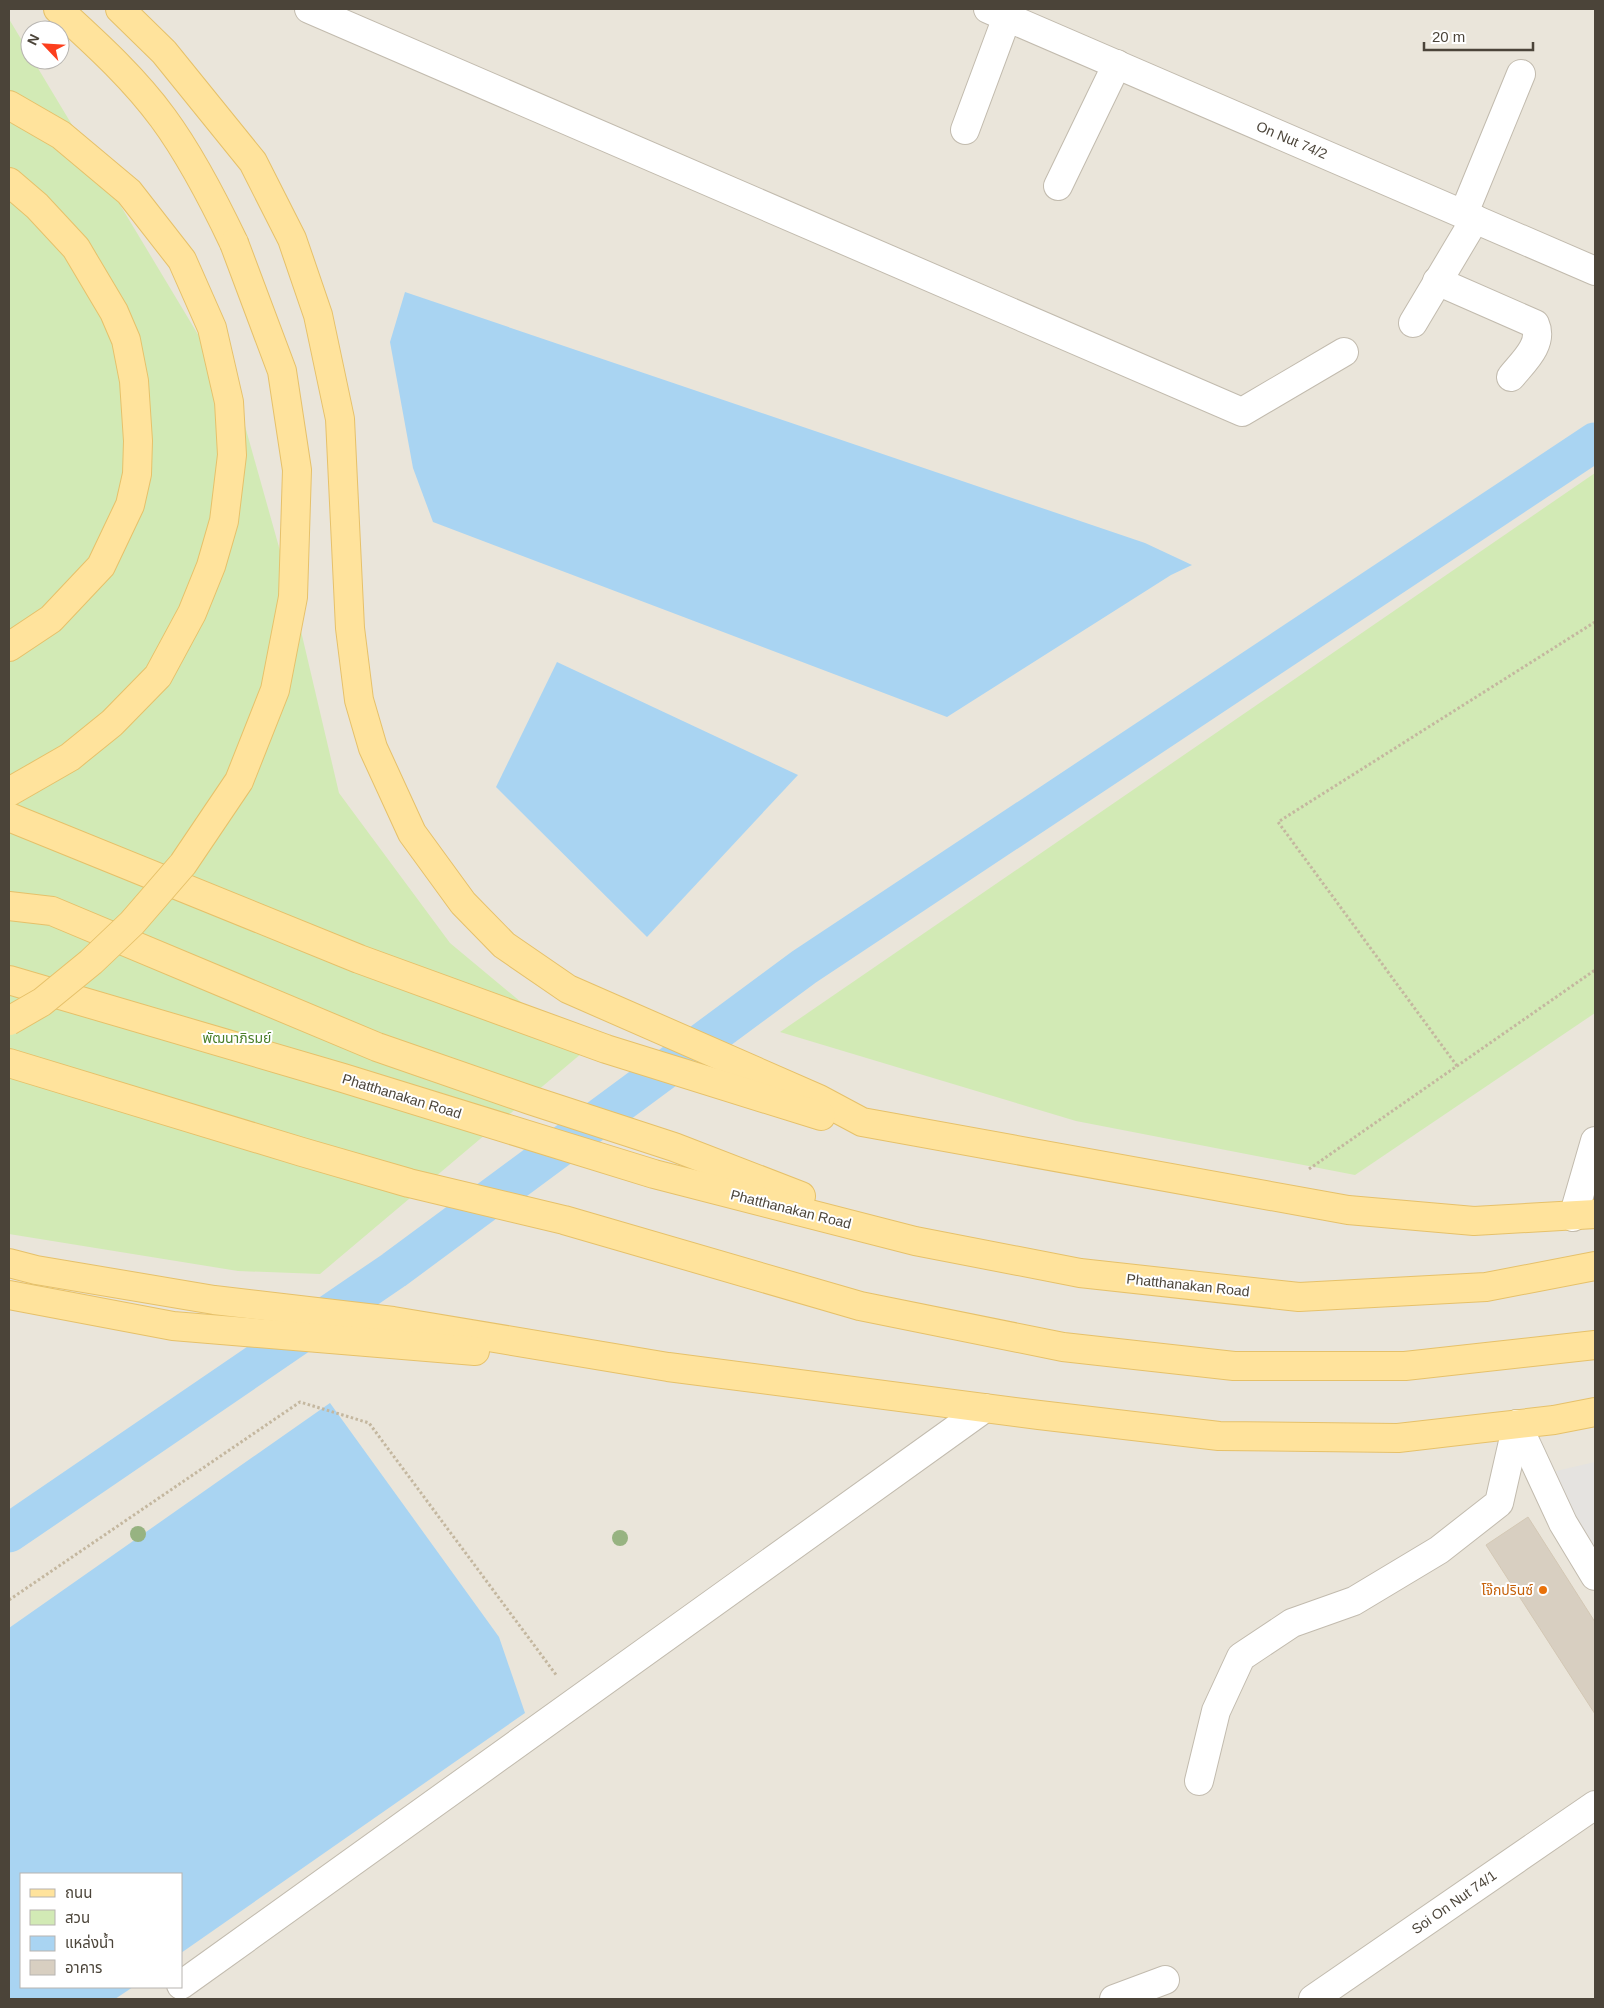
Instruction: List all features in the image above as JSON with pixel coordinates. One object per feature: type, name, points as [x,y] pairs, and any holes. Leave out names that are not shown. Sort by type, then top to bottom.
[{"type":"main road","points":[[9,1021],[42,1002],[91,962],[132,923],[183,864],[239,781],[275,690],[293,597],[297,470],[282,371],[234,243],[214,202],[163,118],[109,56],[58,9]]},
{"type":"main road","points":[[120,9],[164,52],[253,162],[292,239],[318,315],[340,419],[350,628],[359,700],[373,748],[412,834],[463,904],[504,945],[568,989],[631,1016],[817,1107]]},
{"type":"main road","points":[[9,105],[61,135],[129,192],[182,260],[212,328],[229,402],[232,455],[224,521],[211,566],[192,612],[158,676],[112,723],[70,757],[9,792]]},
{"type":"main road","points":[[9,182],[37,206],[76,248],[114,312],[126,340],[134,381],[138,441],[137,474],[130,505],[101,566],[51,619],[9,647]]},
{"type":"main road","points":[[9,817],[359,959],[606,1049],[817,1107],[862,1122],[1348,1210],[1474,1221],[1584,1215]]},
{"type":"main road","points":[[9,906],[52,911],[377,1047],[674,1147],[915,1241]]},
{"type":"main road","name":"Phatthanakan Road","points":[[9,980],[510,1128],[654,1174],[915,1241],[1080,1273],[1299,1297],[1486,1286],[1595,1266]]},
{"type":"main road","points":[[9,1064],[409,1183],[564,1220],[860,1306],[1063,1347],[1234,1366],[1405,1366],[1595,1345]]},
{"type":"main road","points":[[9,1263],[36,1270],[214,1300],[392,1321],[668,1367],[1218,1436],[1398,1438],[1517,1424],[1595,1412]]},
{"type":"main road","points":[[9,1295],[173,1326],[668,1367]]},
{"type":"street","points":[[309,9],[1242,412],[1344,352]]},
{"type":"street","points":[[965,130],[998,13]]},
{"type":"street","name":"On Nut 74/2","points":[[998,13],[1595,271]]},
{"type":"street","points":[[1058,186],[1117,64]]},
{"type":"street","points":[[1413,323],[1437,281],[1469,216],[1521,74]]},
{"type":"street","points":[[1437,281],[1535,324],[1538,331],[1535,346],[1512,377]]},
{"type":"street","points":[[1584,1215],[1595,1141]]},
{"type":"street","points":[[182,1985],[985,1408]]},
{"type":"street","points":[[1517,1424],[1563,1523],[1595,1576]]},
{"type":"street","points":[[1199,1781],[1216,1711],[1241,1657],[1292,1623],[1362,1596],[1439,1550],[1499,1503],[1517,1424]]},
{"type":"street","name":"Soi On Nut 74/1","points":[[1313,1999],[1595,1805]]},
{"type":"street","points":[[1114,1999],[1165,1980]]},
{"type":"street","points":[[162,1999],[177,1988]]},
{"type":"path","points":[[1457,1066],[1278,822],[1595,622]]},
{"type":"path","points":[[1308,1169],[1595,970]]},
{"type":"path","points":[[9,1600],[300,1402],[369,1423],[576,1702]]},
{"type":"shaded area","points":[[9,9],[1595,9],[1595,1999],[9,1999]]},
{"type":"shaded area","points":[[1595,1462],[1595,1576],[1543,1474]]},
{"type":"green space","name":"พัฒนาภิรมย์","points":[[9,19],[20,37],[20,70],[39,70],[238,401],[293,597],[339,793],[450,943],[582,1053],[320,1274],[238,1271],[9,1234]]},
{"type":"green space","points":[[1595,473],[1595,1013],[1355,1175],[1076,1121],[780,1032]]},
{"type":"water","points":[[405,292],[1145,543],[1192,565],[1171,575],[947,717],[433,522],[413,468],[390,342]]},
{"type":"water","points":[[557,662],[798,775],[647,937],[496,787]]},
{"type":"water","points":[[330,1403],[499,1637],[525,1713],[182,1952],[182,1873],[20,1873],[20,1988],[132,1988],[115,1999],[9,1999],[9,1628]]},
{"type":"building","points":[[1528,1517],[1595,1622],[1595,1714],[1486,1545]]},
{"type":"waterway","points":[[9,1533],[394,1270],[804,967],[1595,442]]},
{"type":"place","name":"โจ๊กปรินซ์","points":[[1543,1590]]}]
